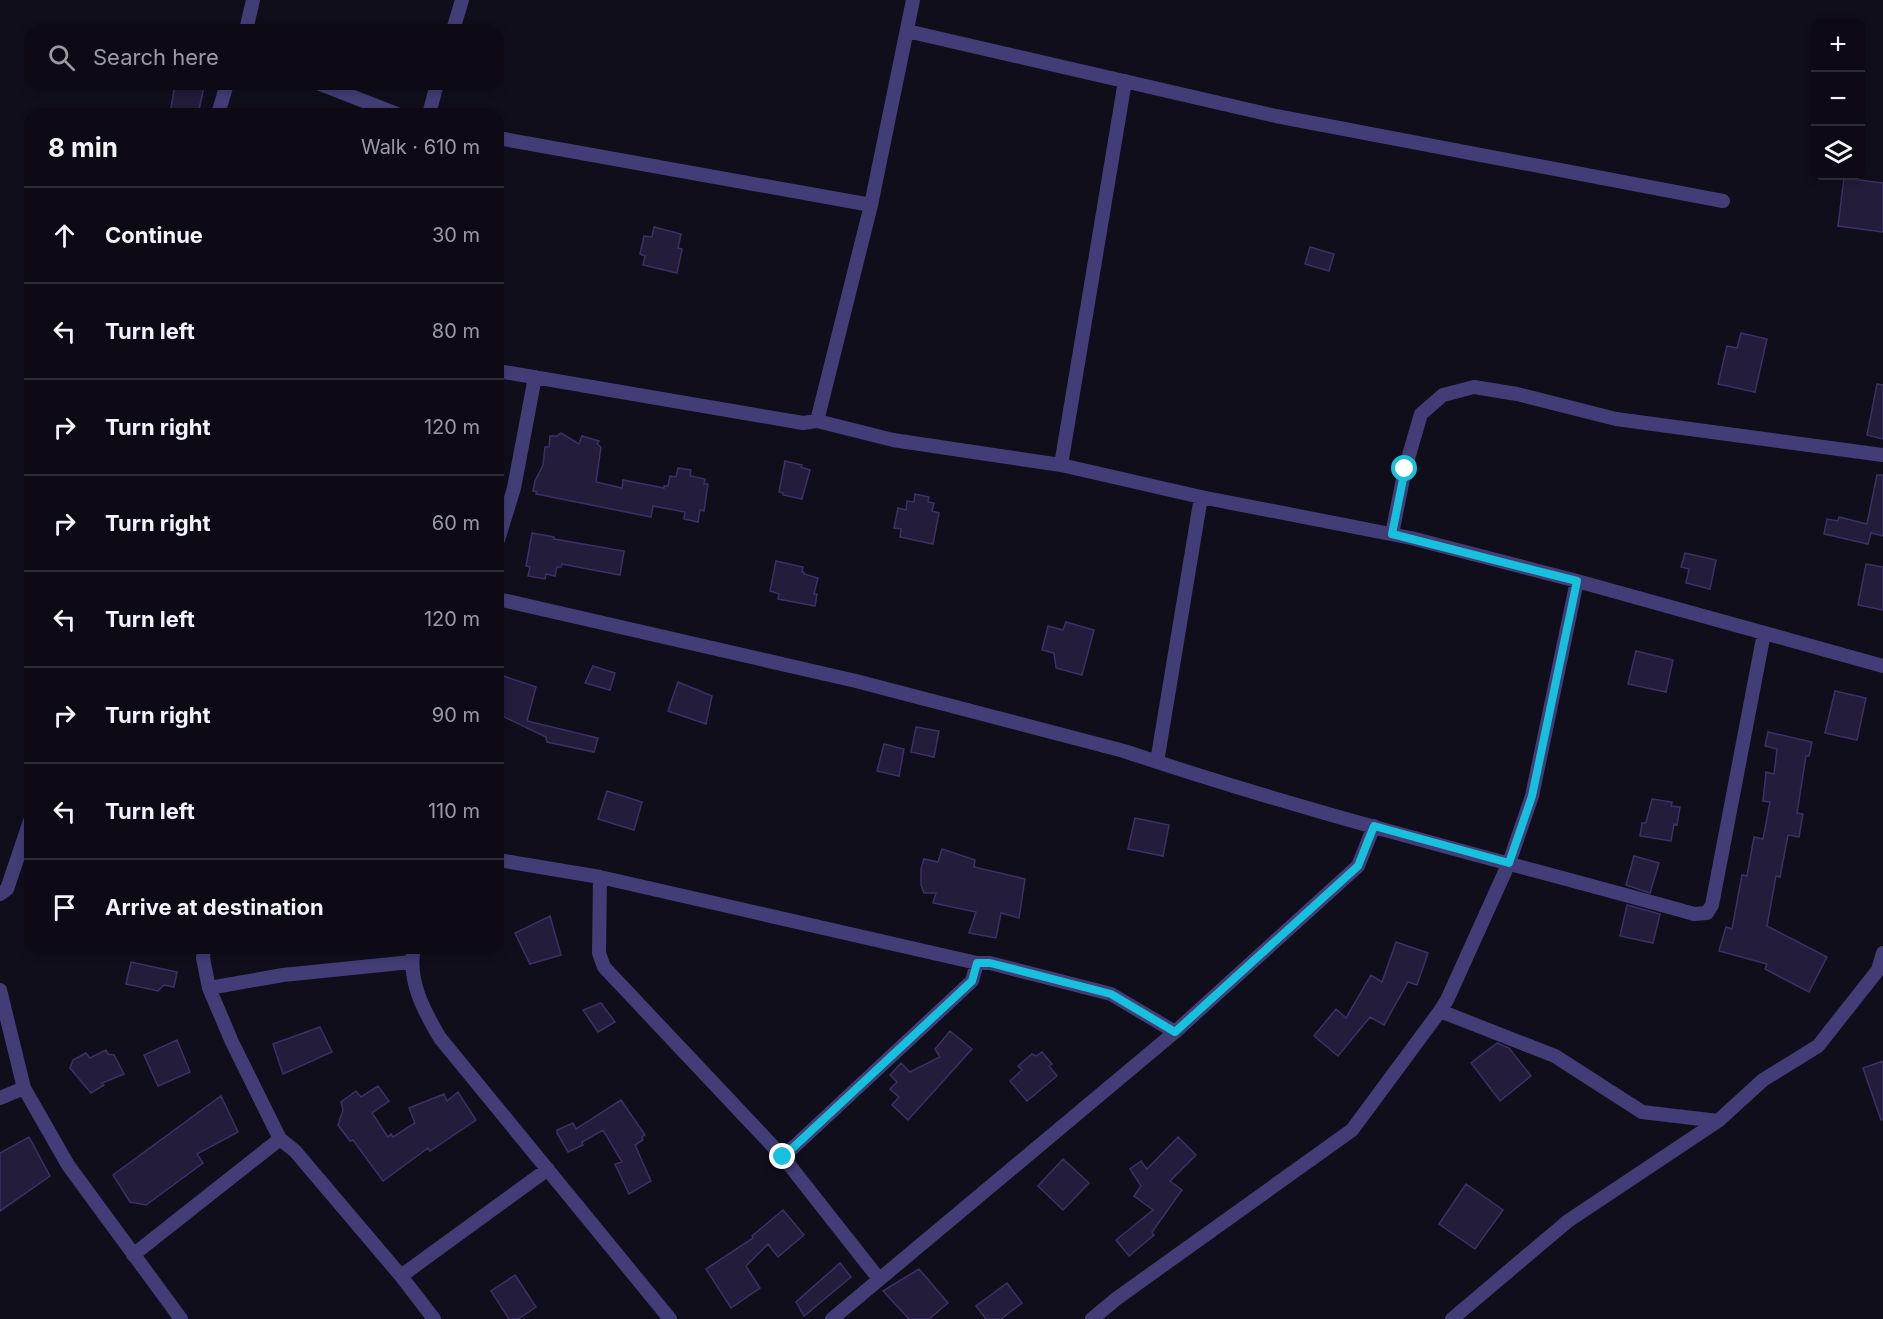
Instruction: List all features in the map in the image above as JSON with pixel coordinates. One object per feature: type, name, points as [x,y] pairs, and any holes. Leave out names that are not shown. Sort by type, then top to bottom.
[{"type":"street","points":[[247,24],[253,0]]},
{"type":"street","points":[[455,24],[462,0]]},
{"type":"street","points":[[817,421],[871,205],[913,0]]},
{"type":"street","points":[[907,31],[1276,116],[1723,201]]},
{"type":"street","points":[[1061,465],[1125,81]]},
{"type":"street","points":[[220,108],[225,90]]},
{"type":"street","points":[[336,90],[382,108]]},
{"type":"street","points":[[431,108],[435,90]]},
{"type":"street","points":[[504,139],[871,205]]},
{"type":"street","points":[[504,372],[803,423],[817,421],[893,440],[1061,465],[1201,497],[1392,534],[1577,581],[1883,666]]},
{"type":"street","points":[[504,519],[513,488],[535,377]]},
{"type":"street","points":[[1392,534],[1405,469],[1421,414],[1443,395],[1474,387],[1517,394],[1616,419],[1883,455]]},
{"type":"street","points":[[1157,762],[1201,497]]},
{"type":"street","points":[[1092,1319],[1116,1299],[1352,1130],[1440,1011],[1509,863],[1532,796],[1577,581]]},
{"type":"street","points":[[504,600],[856,681],[1124,751],[1374,826],[1694,914],[1707,913],[1712,905],[1764,633]]},
{"type":"street","points":[[832,1319],[1175,1032],[1358,866],[1374,826]]},
{"type":"street","points":[[0,894],[7,890],[24,839]]},
{"type":"street","points":[[504,861],[600,877],[977,963],[990,963],[1111,994],[1175,1032]]},
{"type":"street","points":[[600,877],[599,953],[604,967],[783,1157],[879,1280]]},
{"type":"street","points":[[1452,1319],[1568,1221],[1718,1121],[1763,1080],[1818,1046],[1881,970],[1883,953]]},
{"type":"street","points":[[203,954],[209,988],[232,1042],[280,1139],[296,1151],[434,1319]]},
{"type":"street","points":[[413,954],[411,962],[421,1006],[440,1038],[670,1319]]},
{"type":"street","points":[[209,988],[283,975],[411,962]]},
{"type":"street","points":[[783,1157],[972,981],[977,963]]},
{"type":"street","points":[[0,990],[24,1088],[68,1165],[181,1319]]},
{"type":"street","points":[[1440,1011],[1555,1056],[1642,1112],[1718,1121]]},
{"type":"street","points":[[0,1098],[24,1088]]},
{"type":"street","points":[[133,1255],[280,1139]]},
{"type":"street","points":[[401,1276],[548,1169]]},
{"type":"building","points":[[174,90],[203,90],[199,108],[171,108]]},
{"type":"building","points":[[1844,180],[1883,183],[1883,232],[1838,226]]},
{"type":"building","points":[[654,227],[681,234],[678,248],[682,249],[677,273],[643,265],[645,256],[640,254],[644,236],[652,237]]},
{"type":"building","points":[[1310,247],[1334,254],[1329,271],[1305,264]]},
{"type":"building","points":[[1741,333],[1767,339],[1755,392],[1718,384],[1727,346],[1737,348]]},
{"type":"building","points":[[1877,384],[1883,385],[1883,439],[1867,435]]},
{"type":"building","points":[[561,433],[579,444],[582,436],[599,441],[597,444],[601,447],[596,482],[622,488],[623,480],[664,488],[668,486],[670,476],[676,477],[678,468],[691,470],[690,476],[705,479],[704,484],[708,484],[704,511],[700,510],[698,522],[684,519],[685,512],[653,506],[651,517],[536,494],[537,492],[533,491],[543,465],[545,447],[549,447],[550,436],[557,436]]},
{"type":"building","points":[[785,461],[802,465],[801,467],[810,470],[802,499],[779,492]]},
{"type":"building","points":[[1877,475],[1883,475],[1883,536],[1871,533],[1868,544],[1824,534],[1827,519],[1838,521],[1839,517],[1867,524]]},
{"type":"building","points":[[915,494],[929,497],[928,502],[934,503],[932,511],[939,513],[933,544],[900,537],[901,529],[894,528],[898,508],[906,510],[907,501],[914,502]]},
{"type":"building","points":[[532,533],[624,551],[620,575],[562,564],[561,567],[557,567],[555,576],[546,574],[545,579],[528,576],[530,567],[526,566]]},
{"type":"building","points":[[1685,553],[1716,560],[1710,589],[1686,583],[1689,569],[1681,567]]},
{"type":"building","points":[[776,561],[803,567],[804,574],[818,578],[814,594],[817,594],[815,606],[778,599],[779,594],[770,591]]},
{"type":"building","points":[[1866,564],[1883,567],[1883,610],[1858,605]]},
{"type":"building","points":[[1066,622],[1094,630],[1082,675],[1056,668],[1054,653],[1042,650],[1048,626],[1063,630]]},
{"type":"building","points":[[1636,651],[1673,660],[1666,692],[1628,684]]},
{"type":"building","points":[[593,666],[615,673],[610,690],[585,683]]},
{"type":"building","points":[[504,676],[536,687],[527,721],[598,738],[594,752],[547,742],[546,737],[504,717]]},
{"type":"building","points":[[678,682],[712,696],[706,724],[668,711]]},
{"type":"building","points":[[1835,691],[1866,698],[1857,740],[1825,733]]},
{"type":"building","points":[[916,727],[939,731],[934,757],[911,752]]},
{"type":"building","points":[[1768,732],[1812,742],[1809,756],[1806,756],[1797,813],[1803,814],[1799,837],[1788,835],[1780,877],[1776,876],[1767,926],[1827,957],[1809,992],[1765,969],[1767,964],[1719,951],[1726,927],[1732,929],[1742,875],[1747,876],[1754,837],[1763,839],[1770,802],[1763,801],[1766,772],[1774,774],[1777,749],[1765,746]]},
{"type":"building","points":[[884,744],[904,749],[899,776],[877,771]]},
{"type":"building","points":[[607,791],[642,802],[634,830],[598,819]]},
{"type":"building","points":[[1652,799],[1672,802],[1671,806],[1680,807],[1671,841],[1640,836],[1642,823],[1646,823]]},
{"type":"building","points":[[1135,818],[1169,825],[1163,856],[1128,849]]},
{"type":"building","points":[[942,849],[975,860],[974,867],[1025,879],[1019,918],[1001,913],[996,938],[969,933],[976,912],[933,903],[936,893],[924,893],[921,885],[921,869],[924,859],[938,862]]},
{"type":"building","points":[[1634,856],[1659,863],[1650,893],[1626,885]]},
{"type":"building","points":[[1627,905],[1660,914],[1653,943],[1620,936]]},
{"type":"building","points":[[550,916],[561,955],[530,964],[515,933]]},
{"type":"building","points":[[1396,942],[1428,953],[1417,985],[1408,982],[1384,1025],[1370,1017],[1338,1056],[1314,1036],[1336,1009],[1346,1018],[1371,975],[1382,982]]},
{"type":"building","points":[[131,962],[177,972],[174,987],[164,985],[158,991],[126,984]]},
{"type":"building","points":[[601,1003],[615,1022],[598,1032],[583,1010]]},
{"type":"building","points":[[320,1027],[332,1052],[283,1074],[273,1044]]},
{"type":"building","points":[[950,1031],[972,1049],[908,1120],[892,1105],[899,1097],[890,1089],[897,1082],[890,1075],[901,1063],[910,1072],[940,1057],[935,1049]]},
{"type":"building","points":[[177,1040],[190,1072],[158,1086],[144,1055]]},
{"type":"building","points":[[1497,1043],[1509,1048],[1531,1076],[1500,1101],[1471,1063]]},
{"type":"building","points":[[106,1050],[108,1054],[114,1055],[124,1074],[102,1083],[104,1085],[91,1093],[70,1068],[73,1060],[86,1053],[90,1058]]},
{"type":"building","points":[[1042,1052],[1052,1064],[1049,1066],[1057,1076],[1027,1101],[1010,1081],[1022,1070],[1018,1066],[1032,1054],[1036,1056]]},
{"type":"building","points":[[1883,1061],[1883,1119],[1881,1120],[1863,1068]]},
{"type":"building","points":[[378,1086],[389,1101],[372,1113],[388,1137],[391,1134],[393,1137],[415,1123],[409,1108],[444,1094],[447,1101],[458,1092],[476,1120],[430,1151],[428,1148],[383,1181],[353,1140],[350,1141],[338,1125],[343,1110],[341,1102],[356,1091],[361,1097]]},
{"type":"building","points":[[221,1096],[238,1132],[197,1154],[203,1163],[146,1205],[130,1202],[113,1175]]},
{"type":"building","points":[[621,1100],[645,1135],[642,1137],[643,1140],[635,1145],[651,1181],[629,1194],[615,1164],[622,1162],[603,1130],[582,1142],[583,1145],[568,1152],[557,1133],[557,1130],[573,1123],[576,1129]]},
{"type":"building","points":[[29,1137],[50,1176],[0,1211],[0,1153]]},
{"type":"building","points":[[1178,1137],[1196,1155],[1170,1181],[1182,1190],[1152,1232],[1154,1235],[1129,1256],[1116,1240],[1153,1210],[1134,1196],[1141,1186],[1130,1169],[1141,1161],[1147,1169]]},
{"type":"building","points":[[1063,1159],[1089,1183],[1063,1210],[1038,1186]]},
{"type":"building","points":[[1466,1184],[1503,1210],[1475,1249],[1439,1224]]},
{"type":"building","points":[[783,1210],[804,1235],[778,1257],[768,1244],[746,1266],[760,1288],[731,1308],[706,1269],[753,1238],[752,1236]]},
{"type":"building","points":[[840,1263],[851,1277],[804,1316],[796,1302]]},
{"type":"building","points":[[919,1269],[948,1303],[929,1319],[909,1319],[883,1291]]},
{"type":"building","points":[[515,1275],[536,1307],[518,1319],[509,1319],[491,1291]]},
{"type":"building","points":[[1007,1283],[1022,1303],[1001,1319],[986,1319],[976,1306]]},
{"type":"route","points":[[783,1157],[972,981],[977,963],[990,963],[1111,994],[1175,1032],[1358,866],[1374,826],[1509,863],[1532,796],[1577,581],[1392,534],[1405,469]]}]
